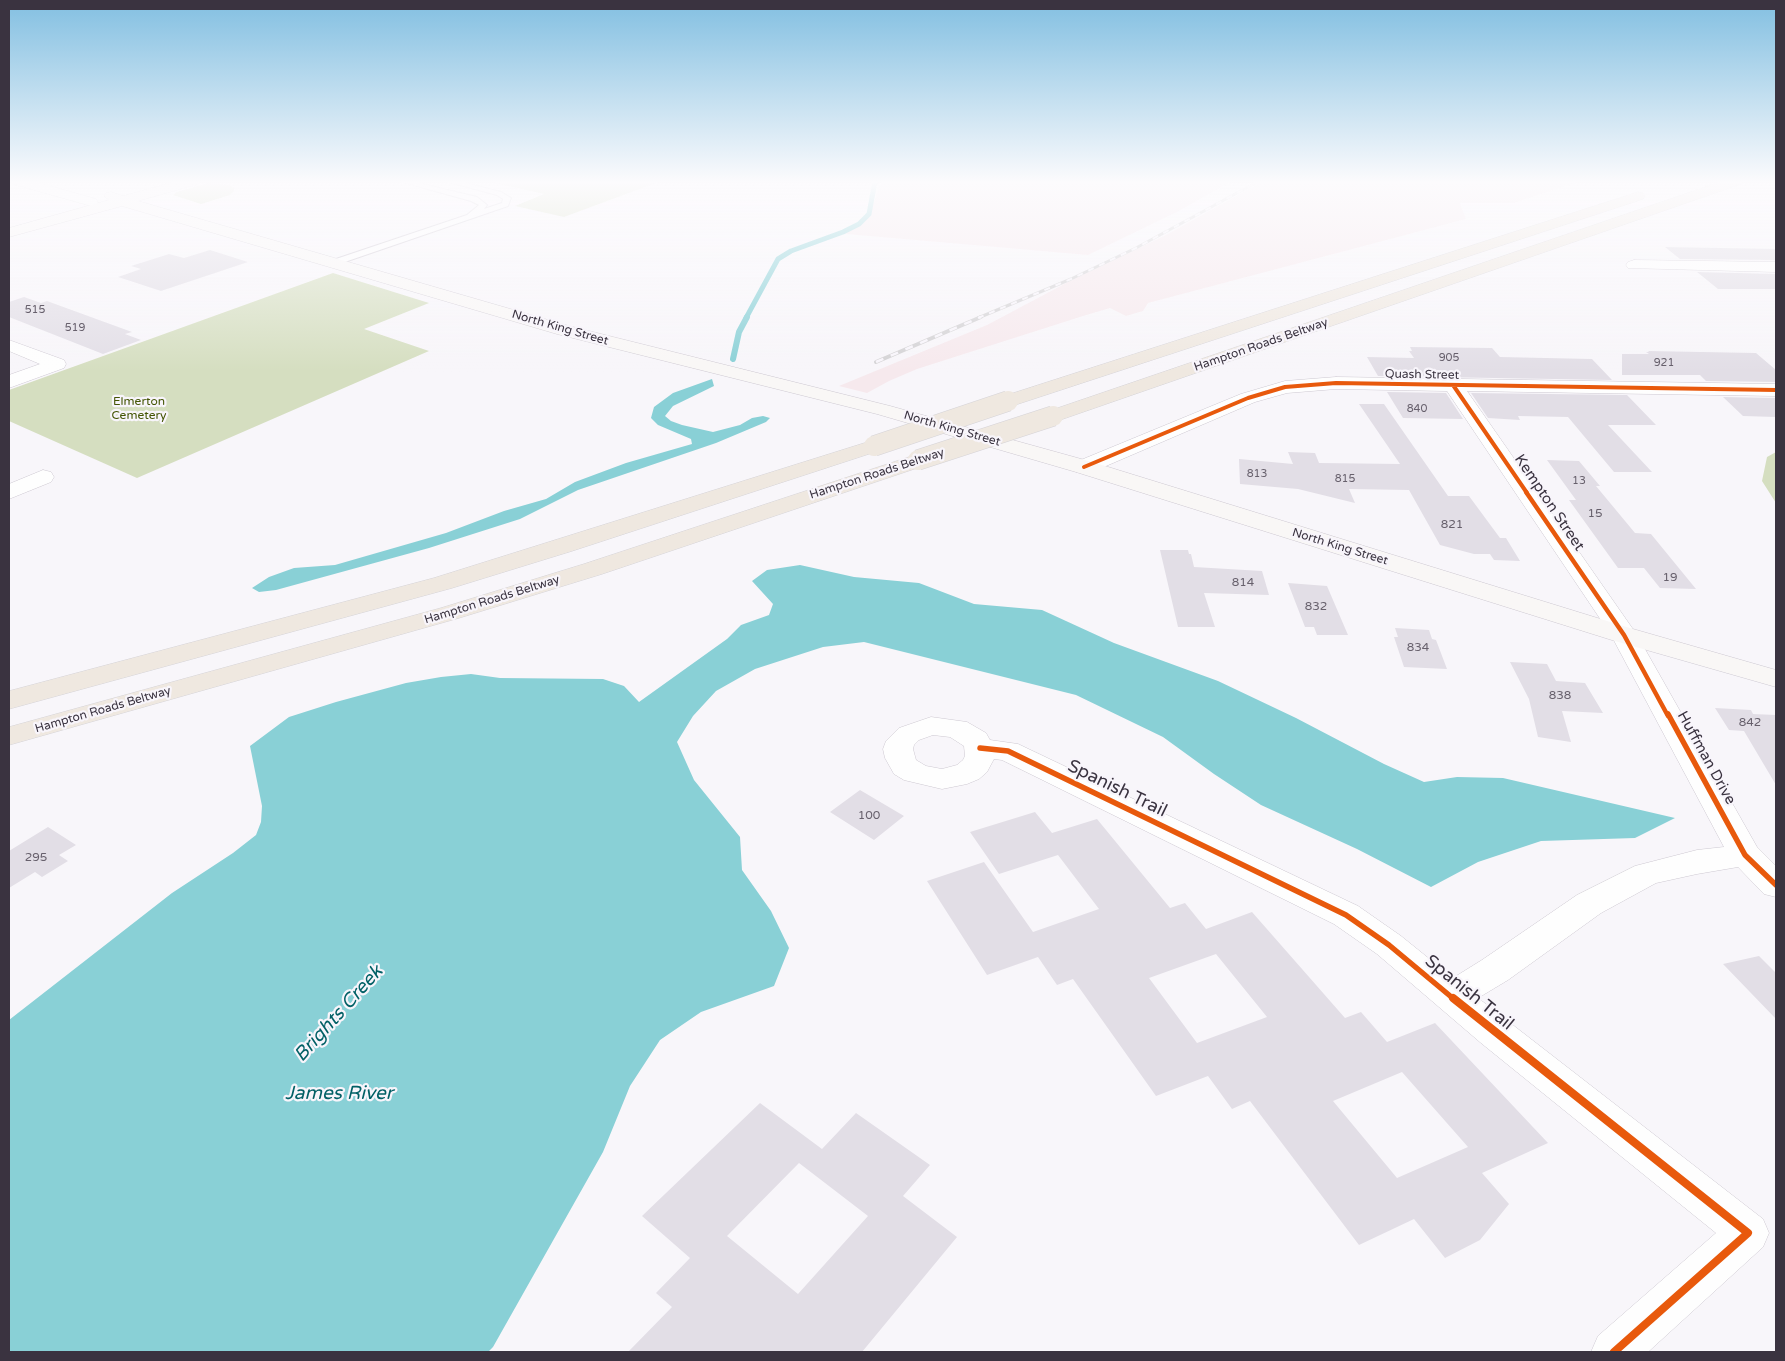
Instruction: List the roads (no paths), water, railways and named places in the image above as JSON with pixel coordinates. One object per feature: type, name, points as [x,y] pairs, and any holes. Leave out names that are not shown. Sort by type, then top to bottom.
[{"type":"highway","name":"Hampton Roads Beltway","points":[[9,700],[443,583],[564,546],[1489,245]]},
{"type":"highway","name":"Hampton Roads Beltway","points":[[9,736],[450,613],[603,566],[1053,416],[1551,245]]},
{"type":"main road","name":"North King Street","points":[[271,245],[563,330],[883,410],[1084,467],[1624,635],[1776,679]]},
{"type":"street","points":[[1634,265],[1776,267]]},
{"type":"street","points":[[9,345],[57,364],[9,382]]},
{"type":"street","name":"Quash Street","points":[[1084,467],[1248,398],[1285,387],[1336,383],[1776,390]]},
{"type":"street","name":"Kempton Street","points":[[1453,385],[1624,635]]},
{"type":"street","points":[[9,492],[43,477]]},
{"type":"street","name":"Huffman Drive","points":[[1624,635],[1745,855],[1776,885]]},
{"type":"street","name":"Spanish Trail","points":[[980,748],[1008,751],[1015,754],[1346,915],[1389,945],[1451,997],[1748,1233],[1614,1352]]},
{"type":"street","name":"Spanish Trail","points":[[1451,997],[1495,970],[1589,904],[1647,874],[1697,862],[1745,855]]},
{"type":"lane","points":[[332,263],[386,245]]},
{"type":"water","points":[[712,379],[714,386],[673,406],[665,416],[671,421],[682,425],[713,432],[740,425],[752,418],[763,416],[770,418],[766,422],[716,443],[578,490],[520,519],[429,548],[276,590],[259,592],[252,588],[269,577],[294,568],[335,565],[446,533],[504,511],[546,499],[575,482],[626,463],[692,444],[691,439],[658,425],[651,418],[654,407],[673,393]]},
{"type":"water","name":"James River","points":[[800,565],[854,577],[919,583],[974,604],[1042,610],[1114,643],[1218,681],[1424,782],[1457,777],[1503,778],[1675,818],[1635,838],[1541,841],[1478,862],[1431,887],[1357,849],[1261,805],[1163,737],[1076,695],[864,642],[823,647],[755,669],[716,691],[693,716],[677,742],[694,780],[740,837],[742,870],[771,911],[789,948],[774,986],[701,1012],[660,1040],[630,1086],[603,1152],[493,1347],[488,1352],[9,1352],[9,1020],[172,893],[233,853],[256,835],[261,822],[262,806],[250,746],[289,717],[406,683],[441,677],[471,674],[500,678],[603,679],[624,686],[639,702],[727,639],[741,625],[769,615],[773,604],[752,581],[767,570]]},
{"type":"waterway","points":[[746,318],[778,259],[791,251],[809,245]]},
{"type":"waterway","points":[[733,359],[739,332],[747,317]]},
{"type":"railway","points":[[978,318],[1071,279],[1142,245]]},
{"type":"railway","points":[[876,362],[981,317]]},
{"type":"park label","name":"Elmerton Cemetery","points":[[139,409]]},
{"type":"water label","name":"Brights Creek","points":[[339,1014]]}]
